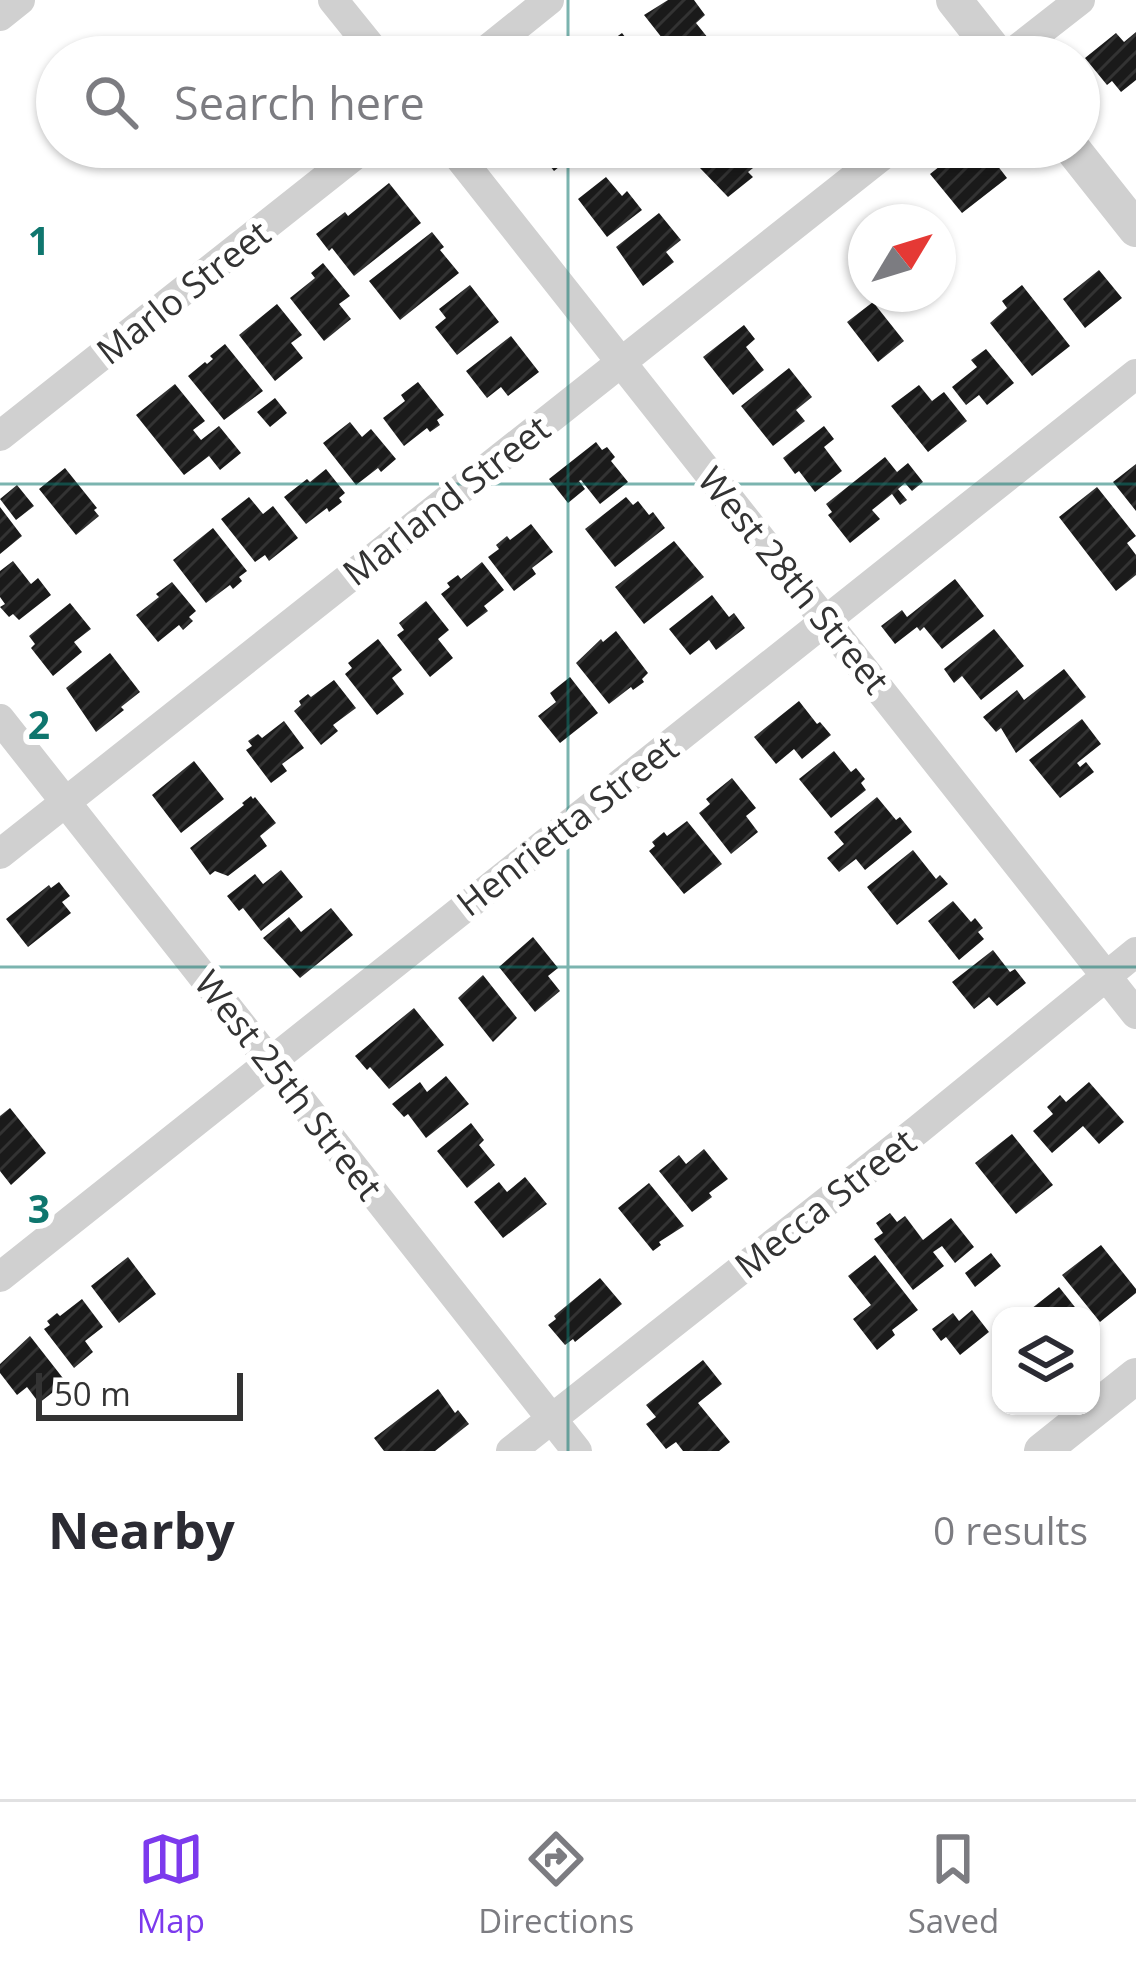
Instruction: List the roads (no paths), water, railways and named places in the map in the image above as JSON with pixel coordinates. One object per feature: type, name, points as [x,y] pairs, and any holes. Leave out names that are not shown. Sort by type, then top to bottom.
[{"type":"street","points":[[0,16],[20,0]]},
{"type":"street","points":[[333,0],[363,36]]},
{"type":"street","points":[[504,36],[549,0]]},
{"type":"street","points":[[954,0],[985,36]]},
{"type":"street","points":[[1031,36],[1080,0]]},
{"type":"street","name":"Marlo Street","points":[[0,436],[338,168]]},
{"type":"street","name":"West 28th Street","points":[[467,168],[1136,1014]]},
{"type":"street","name":"Marland Street","points":[[0,854],[866,168]]},
{"type":"street","points":[[1088,168],[1136,229]]},
{"type":"street","name":"Henrietta Street","points":[[0,1277],[1136,374]]},
{"type":"street","name":"West 25th Street","points":[[0,719],[578,1451]]},
{"type":"street","name":"Mecca Street","points":[[511,1451],[1136,952]]},
{"type":"street","points":[[1042,1451],[1136,1376]]}]
